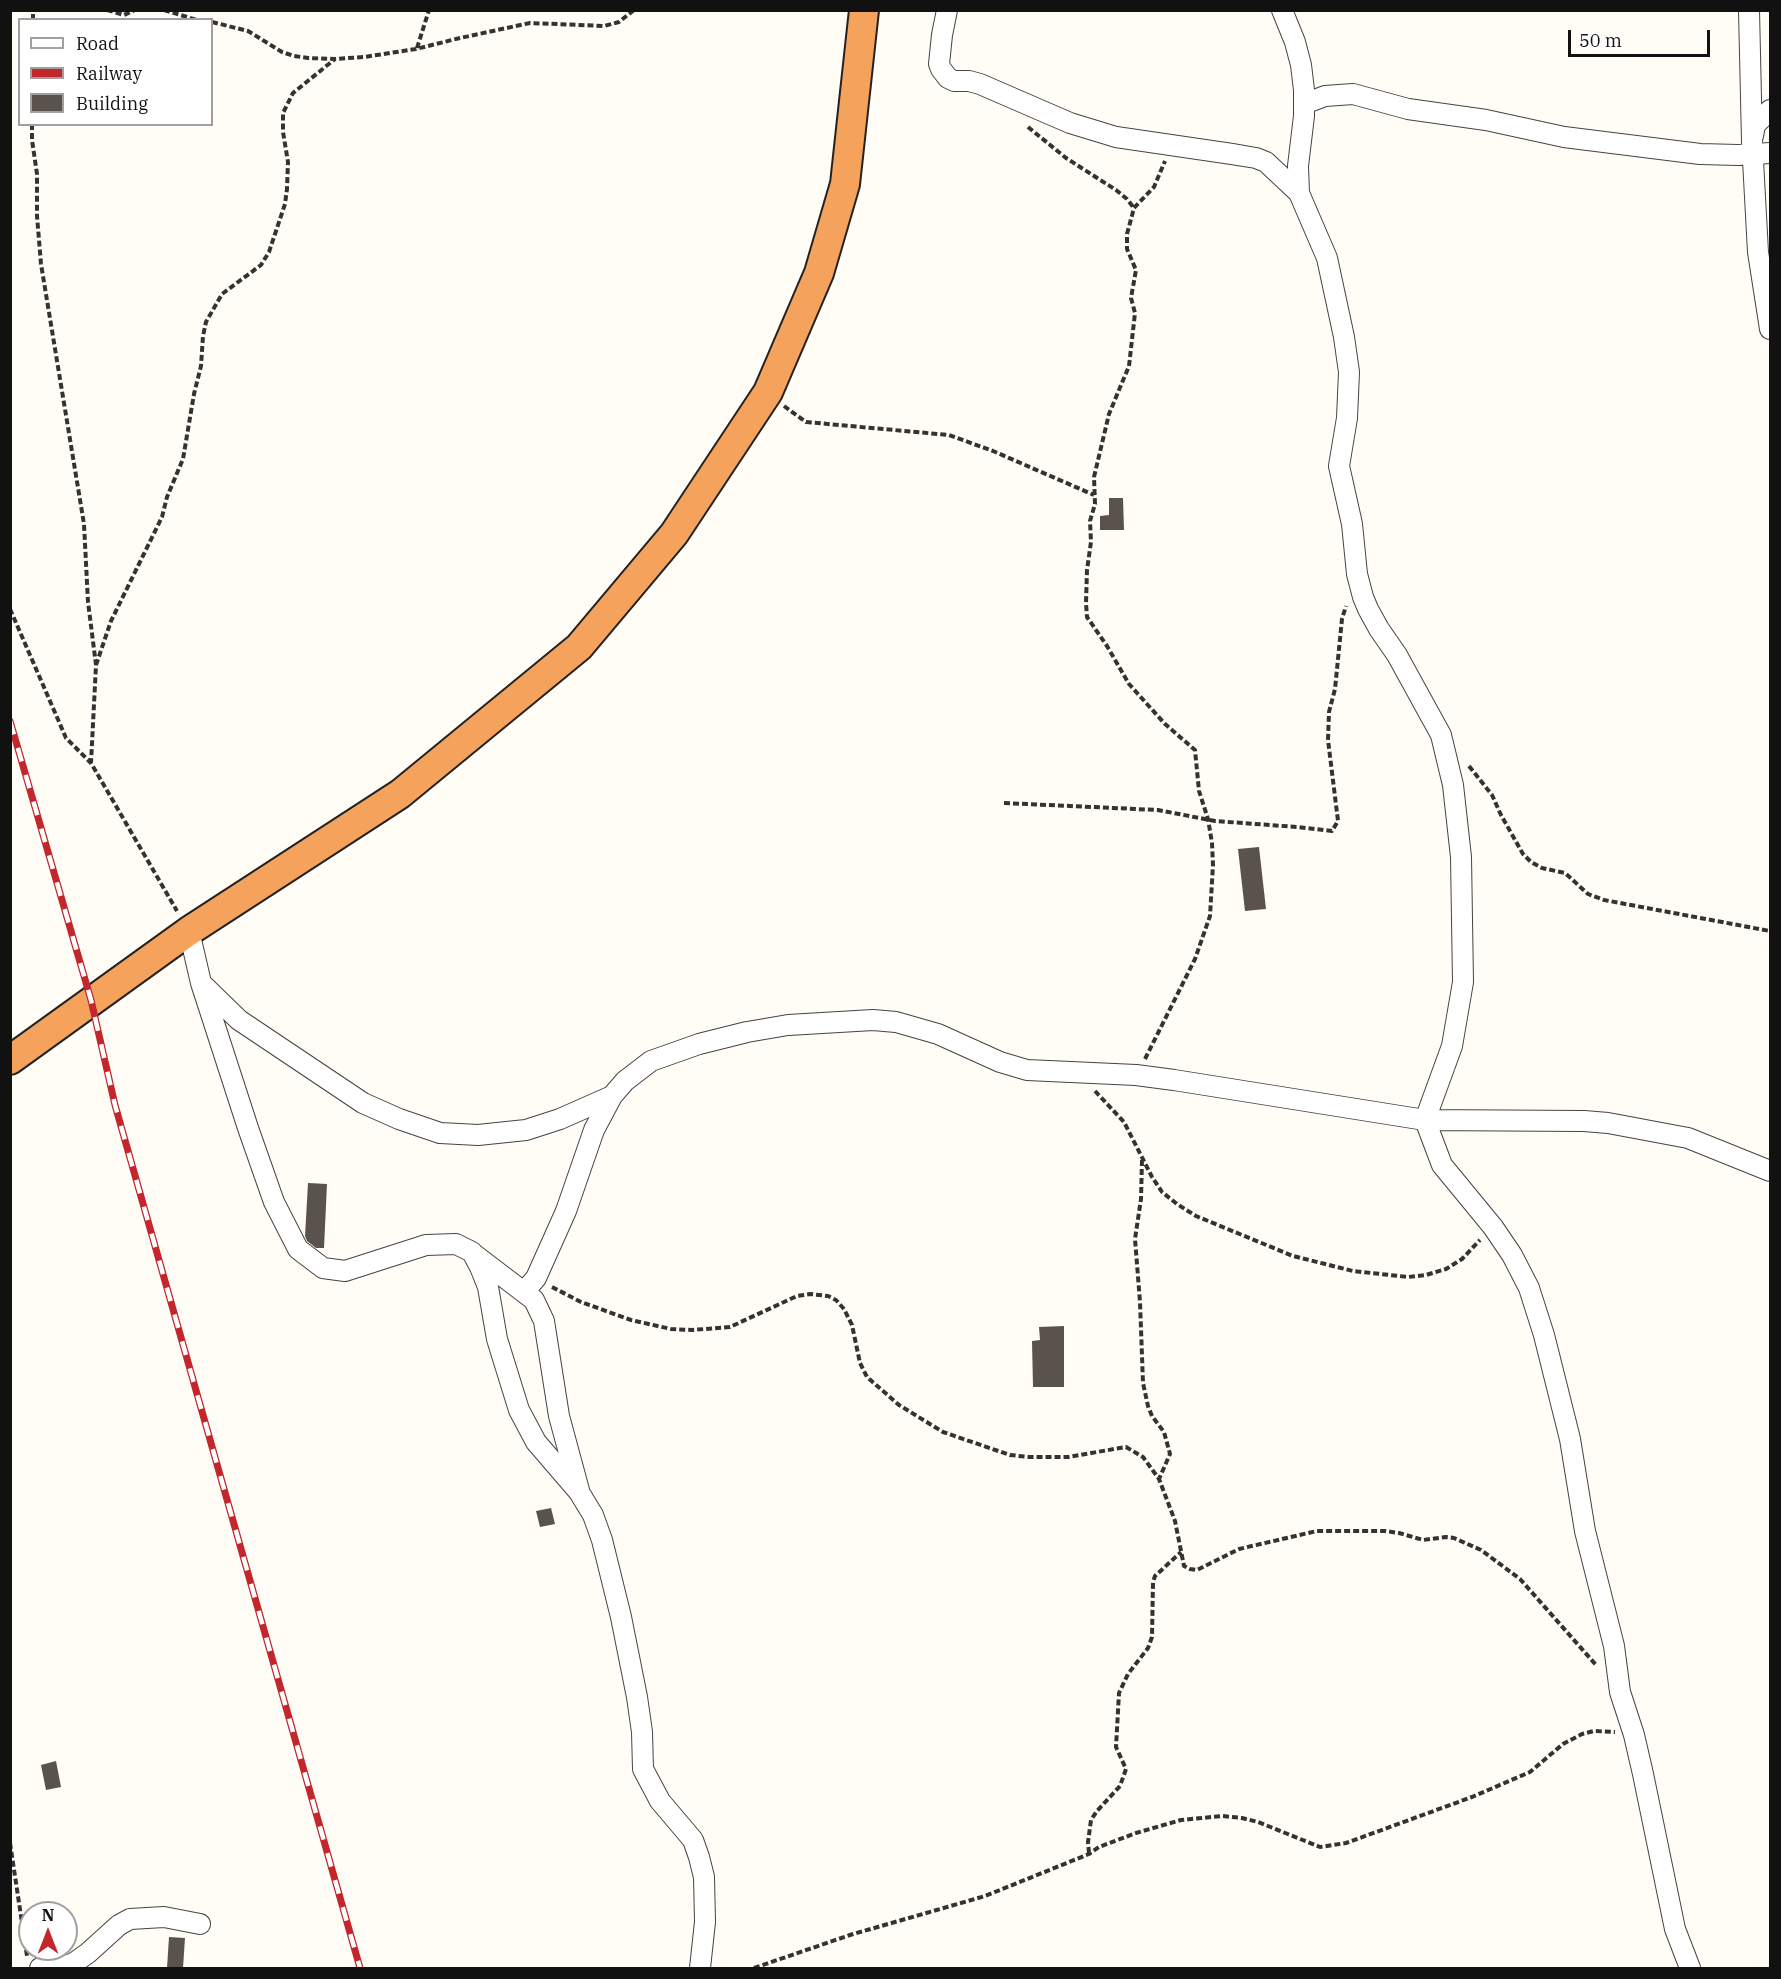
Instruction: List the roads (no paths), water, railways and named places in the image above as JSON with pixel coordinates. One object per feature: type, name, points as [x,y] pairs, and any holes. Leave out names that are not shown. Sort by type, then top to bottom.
[{"type":"highway","points":[[10,1060],[189,931],[400,794],[579,647],[675,534],[768,392],[819,273],[845,184],[864,10]]},
{"type":"street","points":[[947,10],[939,64],[940,69],[948,78],[954,81],[980,84],[1070,123],[1104,133],[1256,158],[1266,162],[1299,193]]},
{"type":"street","points":[[1282,10],[1301,65],[1304,104],[1298,166],[1299,193],[1327,258],[1344,336],[1349,372],[1349,397],[1339,466],[1352,524],[1357,574],[1368,609],[1397,655],[1441,735],[1453,785],[1461,857],[1462,982],[1452,1046],[1425,1120],[1442,1165],[1493,1227],[1512,1255],[1529,1288],[1544,1335],[1570,1439],[1585,1531],[1614,1646],[1620,1692],[1634,1735],[1675,1929],[1690,1968]]},
{"type":"street","points":[[1749,10],[1758,150],[1758,252],[1770,329]]},
{"type":"street","points":[[1304,104],[1325,96],[1353,94],[1401,108],[1486,120],[1564,137],[1701,154],[1758,150]]},
{"type":"street","points":[[1758,150],[1755,125],[1770,110]]},
{"type":"street","points":[[189,931],[201,983],[248,1128],[274,1202],[298,1249],[323,1268],[345,1271],[426,1245],[456,1244],[530,1285]]},
{"type":"street","points":[[201,983],[238,1020],[363,1103],[399,1119],[440,1133],[478,1135],[526,1130],[560,1119],[612,1096]]},
{"type":"street","points":[[579,1492],[559,1416],[544,1321],[530,1285],[566,1211],[594,1130],[612,1096],[651,1061],[699,1044],[788,1025],[873,1020],[896,1022],[938,1034],[1000,1062],[1027,1070],[1136,1075],[1425,1120],[1584,1121],[1618,1125],[1688,1138],[1770,1171]]},
{"type":"street","points":[[472,1252],[488,1287],[497,1339],[519,1410],[536,1442],[579,1492],[602,1540],[621,1617],[642,1732],[643,1769],[660,1801],[693,1840],[704,1877],[705,1922],[700,1968]]},
{"type":"street","points":[[34,1964],[71,1968],[119,1925],[130,1919],[164,1917],[200,1924]]},
{"type":"railway","points":[[10,721],[91,1000],[115,1105],[360,1968]]}]
